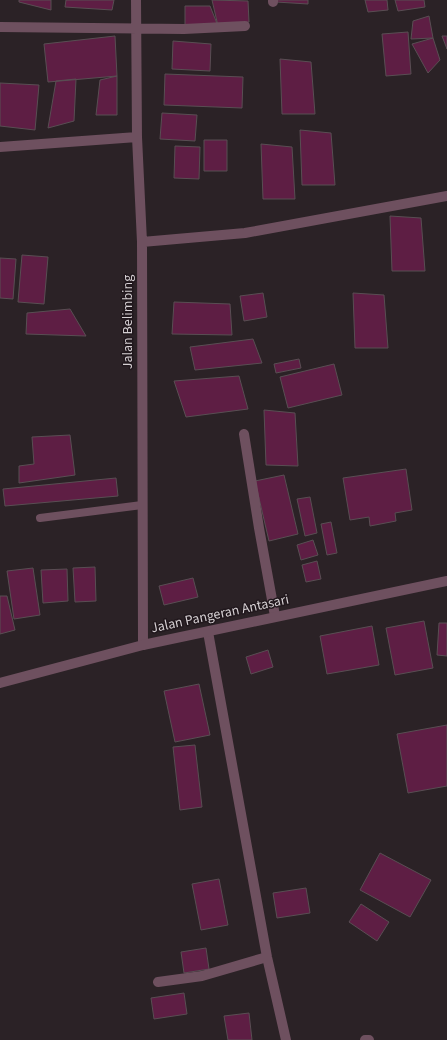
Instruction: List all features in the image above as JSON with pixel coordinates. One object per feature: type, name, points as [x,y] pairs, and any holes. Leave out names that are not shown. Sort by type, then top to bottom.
[{"type":"street","name":"Jalan Belimbing","points":[[136,0],[137,137],[142,242],[143,645]]},
{"type":"street","points":[[0,27],[212,28],[245,26]]},
{"type":"street","points":[[0,147],[137,137]]},
{"type":"street","points":[[142,242],[245,233],[447,196]]},
{"type":"street","points":[[244,434],[258,528],[275,616]]},
{"type":"street","name":"Jalan Pangeran Antasari","points":[[0,683],[143,645],[447,581]]},
{"type":"street","points":[[208,632],[267,956],[286,1040]]},
{"type":"street","points":[[158,982],[202,976],[267,956]]},
{"type":"lane","points":[[40,518],[142,505]]},
{"type":"building","points":[[19,0],[51,0],[51,10],[19,2]]},
{"type":"building","points":[[66,0],[114,0],[112,10],[65,7]]},
{"type":"building","points":[[212,0],[248,1],[249,22],[218,26]]},
{"type":"building","points":[[276,0],[308,0],[308,4],[276,2]]},
{"type":"building","points":[[365,0],[387,0],[388,10],[368,12]]},
{"type":"building","points":[[395,0],[424,0],[425,7],[398,11]]},
{"type":"building","points":[[185,6],[210,6],[218,26],[185,27]]},
{"type":"building","points":[[429,16],[433,38],[411,39],[413,21]]},
{"type":"building","points":[[408,32],[411,74],[386,76],[382,34]]},
{"type":"building","points":[[115,36],[117,76],[48,82],[44,44]]},
{"type":"building","points":[[442,36],[447,36],[447,49]]},
{"type":"building","points":[[433,38],[440,60],[428,73],[412,44]]},
{"type":"building","points":[[173,41],[211,44],[210,71],[172,69]]},
{"type":"building","points":[[280,59],[311,62],[315,114],[282,114]]},
{"type":"building","points":[[165,74],[243,77],[242,108],[164,105]]},
{"type":"building","points":[[117,76],[117,115],[96,115],[100,80]]},
{"type":"building","points":[[76,79],[74,121],[48,128],[56,81]]},
{"type":"building","points":[[0,83],[39,85],[35,130],[0,126]]},
{"type":"building","points":[[162,113],[197,115],[195,141],[160,139]]},
{"type":"building","points":[[300,130],[331,133],[335,185],[302,185]]},
{"type":"building","points":[[204,140],[227,140],[227,171],[204,171]]},
{"type":"building","points":[[261,144],[292,147],[295,199],[263,199]]},
{"type":"building","points":[[175,146],[200,147],[199,179],[174,178]]},
{"type":"building","points":[[390,216],[421,218],[425,271],[392,271]]},
{"type":"building","points":[[22,255],[48,257],[44,304],[18,302]]},
{"type":"building","points":[[0,258],[16,259],[13,299],[0,298]]},
{"type":"building","points":[[263,293],[267,317],[244,321],[240,296]]},
{"type":"building","points":[[353,293],[384,295],[388,348],[355,348]]},
{"type":"building","points":[[174,302],[230,304],[232,335],[172,334]]},
{"type":"building","points":[[70,309],[86,336],[26,334],[27,313]]},
{"type":"building","points":[[253,339],[262,363],[195,370],[190,347]]},
{"type":"building","points":[[299,359],[301,368],[276,373],[274,364]]},
{"type":"building","points":[[334,364],[342,395],[288,408],[280,377]]},
{"type":"building","points":[[239,376],[248,409],[186,417],[174,381]]},
{"type":"building","points":[[264,410],[295,413],[298,466],[266,465]]},
{"type":"building","points":[[70,435],[75,475],[19,483],[19,466],[34,464],[32,437]]},
{"type":"building","points":[[406,469],[412,510],[395,513],[396,521],[370,526],[369,517],[350,520],[343,478]]},
{"type":"building","points":[[284,475],[298,534],[269,541],[255,481]]},
{"type":"building","points":[[116,478],[118,496],[5,506],[3,489]]},
{"type":"building","points":[[310,497],[317,533],[305,536],[297,499]]},
{"type":"building","points":[[331,522],[337,553],[327,555],[321,524]]},
{"type":"building","points":[[313,540],[318,555],[301,560],[297,545]]},
{"type":"building","points":[[317,561],[321,579],[306,582],[302,565]]},
{"type":"building","points":[[95,567],[96,601],[75,602],[73,568]]},
{"type":"building","points":[[33,568],[40,615],[14,619],[7,571]]},
{"type":"building","points":[[67,569],[68,601],[43,603],[41,570]]},
{"type":"building","points":[[193,578],[198,597],[164,605],[159,586]]},
{"type":"building","points":[[0,596],[7,596],[15,630],[0,634]]},
{"type":"building","points":[[424,621],[433,668],[395,675],[386,628]]},
{"type":"building","points":[[439,623],[447,623],[447,656],[437,655]]},
{"type":"building","points":[[372,626],[379,665],[327,674],[320,636]]},
{"type":"building","points":[[268,650],[273,667],[251,674],[246,657]]},
{"type":"building","points":[[199,684],[210,735],[175,742],[164,691]]},
{"type":"building","points":[[447,725],[447,786],[408,793],[397,734]]},
{"type":"building","points":[[195,745],[202,807],[180,810],[173,747]]},
{"type":"building","points":[[380,853],[431,880],[410,917],[360,890]]},
{"type":"building","points":[[219,879],[228,925],[201,930],[192,884]]},
{"type":"building","points":[[306,888],[310,913],[277,918],[273,893]]},
{"type":"building","points":[[361,904],[389,922],[377,941],[349,922]]},
{"type":"building","points":[[206,948],[209,969],[184,973],[181,952]]},
{"type":"building","points":[[184,993],[187,1014],[154,1019],[151,998]]},
{"type":"building","points":[[249,1013],[252,1040],[228,1040],[224,1016]]}]
